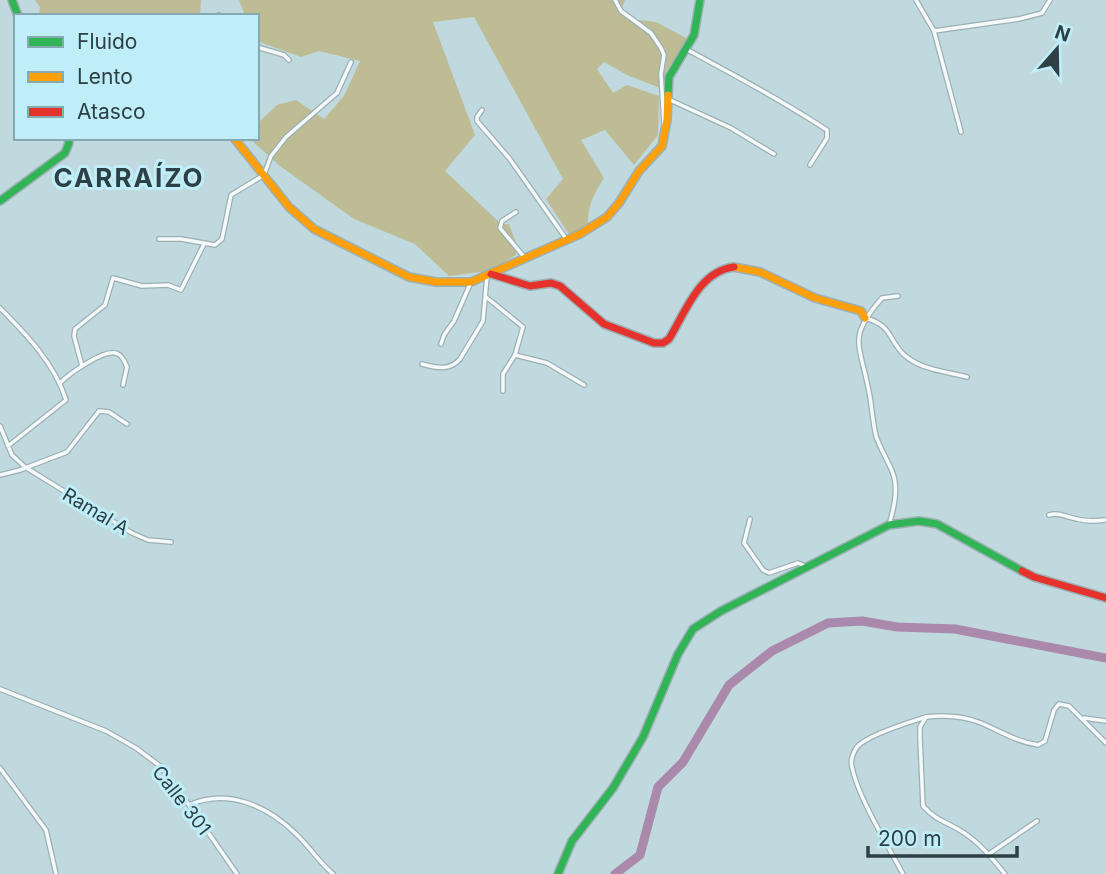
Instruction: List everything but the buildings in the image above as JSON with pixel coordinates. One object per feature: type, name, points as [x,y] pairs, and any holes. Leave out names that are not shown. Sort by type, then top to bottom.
[{"type":"street","points":[[615,0],[621,11],[651,33],[664,55],[661,74],[664,133]]},
{"type":"street","points":[[235,140],[289,207],[314,229],[409,277],[436,282],[471,282],[567,240],[607,217],[619,203],[639,171],[662,146],[669,76],[694,35],[700,0]]},
{"type":"street","points":[[916,0],[934,31],[961,132]]},
{"type":"street","points":[[934,31],[1019,19],[1042,13],[1050,0]]},
{"type":"street","points":[[259,48],[284,55],[289,60]]},
{"type":"street","points":[[687,49],[758,86],[827,130],[827,138],[810,165]]},
{"type":"street","points":[[159,239],[181,239],[215,245],[222,239],[231,195],[264,175],[271,156],[286,137],[337,93],[351,62]]},
{"type":"street","points":[[668,99],[731,128],[774,155]]},
{"type":"street","points":[[482,110],[477,121],[509,158],[567,240]]},
{"type":"street","points":[[0,201],[65,153],[68,140]]},
{"type":"street","points":[[516,212],[502,221],[500,228],[525,258]]},
{"type":"street","points":[[82,366],[74,336],[75,329],[105,305],[113,278],[142,286],[168,285],[181,290],[204,243]]},
{"type":"street","points":[[489,275],[530,286],[551,282],[560,286],[604,324],[654,343],[663,343],[669,340],[708,278],[726,268],[745,268],[760,272],[814,298],[862,311],[865,318],[888,329],[898,349],[913,362],[967,377]]},
{"type":"street","points":[[425,365],[442,368],[456,364],[460,359],[480,329],[489,275]]},
{"type":"street","points":[[441,344],[471,282]]},
{"type":"street","points":[[486,296],[523,327],[515,355],[503,374],[503,391]]},
{"type":"street","points":[[889,525],[895,504],[895,483],[877,437],[859,350],[859,333],[865,318],[882,298],[898,296]]},
{"type":"street","points":[[0,308],[23,331],[60,383],[66,400],[8,446]]},
{"type":"street","points":[[60,383],[82,366],[114,352],[121,355],[127,367],[123,385]]},
{"type":"street","points":[[515,355],[547,363],[584,385]]},
{"type":"street","points":[[0,475],[67,452],[99,411],[109,411],[127,425]]},
{"type":"street","points":[[0,426],[12,455],[24,467]]},
{"type":"street","name":"Ramal A","points":[[24,467],[132,533],[148,540],[171,542]]},
{"type":"street","points":[[1049,515],[1057,513],[1093,522],[1106,520]]},
{"type":"street","points":[[750,519],[744,543],[763,570],[769,573],[798,563],[807,567]]},
{"type":"street","points":[[558,874],[572,841],[589,823],[613,788],[643,737],[678,654],[693,629],[721,611],[889,525],[919,521],[937,524],[1034,577],[1106,598]]},
{"type":"street","name":"Calle 301","points":[[0,689],[106,731],[160,766],[237,874]]},
{"type":"street","points":[[903,874],[862,794],[851,766],[852,755],[859,745],[900,725],[944,715],[977,721],[1024,743],[1038,745],[1045,741],[1054,710],[1059,704],[1069,706],[1106,743]]},
{"type":"street","points":[[926,717],[920,727],[923,806],[935,818],[962,831],[989,855],[1005,874]]},
{"type":"street","points":[[1082,718],[1106,721]]},
{"type":"street","points":[[0,768],[46,830],[56,874]]},
{"type":"street","points":[[190,805],[199,801],[227,798],[260,806],[294,832],[333,874]]},
{"type":"street","points":[[989,855],[1037,821]]},
{"type":"green space","points":[[35,0],[201,0],[200,14],[39,14],[40,7]]},
{"type":"green space","points":[[239,0],[625,0],[622,8],[629,19],[656,22],[688,39],[666,71],[663,89],[627,75],[604,62],[597,69],[613,93],[627,85],[659,96],[658,135],[634,165],[605,130],[581,140],[604,178],[592,200],[588,226],[570,236],[546,199],[563,179],[474,17],[433,22],[475,135],[445,171],[501,224],[509,224],[516,243],[516,255],[488,271],[449,276],[415,244],[354,219],[280,166],[251,140],[259,140],[259,122],[277,105],[296,100],[324,119],[344,96],[360,61],[319,51],[301,57],[259,42],[259,14],[244,14]]},
{"type":"waterway","points":[[615,874],[640,855],[658,787],[683,762],[729,685],[772,651],[828,623],[862,621],[897,627],[955,629],[1106,658]]},
{"type":"traffic: fast","points":[[12,0],[17,14]]},
{"type":"traffic: fast","points":[[668,95],[669,77],[694,35],[700,0]]},
{"type":"traffic: fast","points":[[0,201],[65,153],[68,140]]},
{"type":"traffic: fast","points":[[558,874],[572,841],[613,788],[643,737],[678,654],[693,629],[721,611],[889,525],[919,521],[937,524],[1022,571]]},
{"type":"traffic: slow","points":[[236,140],[289,207],[314,229],[409,277],[436,282],[471,282],[580,234],[607,217],[639,171],[662,146],[668,95]]},
{"type":"traffic: slow","points":[[734,267],[760,272],[815,298],[861,311],[865,318]]},
{"type":"traffic: jam","points":[[491,274],[530,286],[551,283],[560,286],[604,324],[654,343],[663,343],[669,339],[702,285],[711,276],[734,267]]},
{"type":"traffic: jam","points":[[1022,571],[1106,598]]},
{"type":"district","name":"CARRAÍZO","points":[[129,178]]}]
